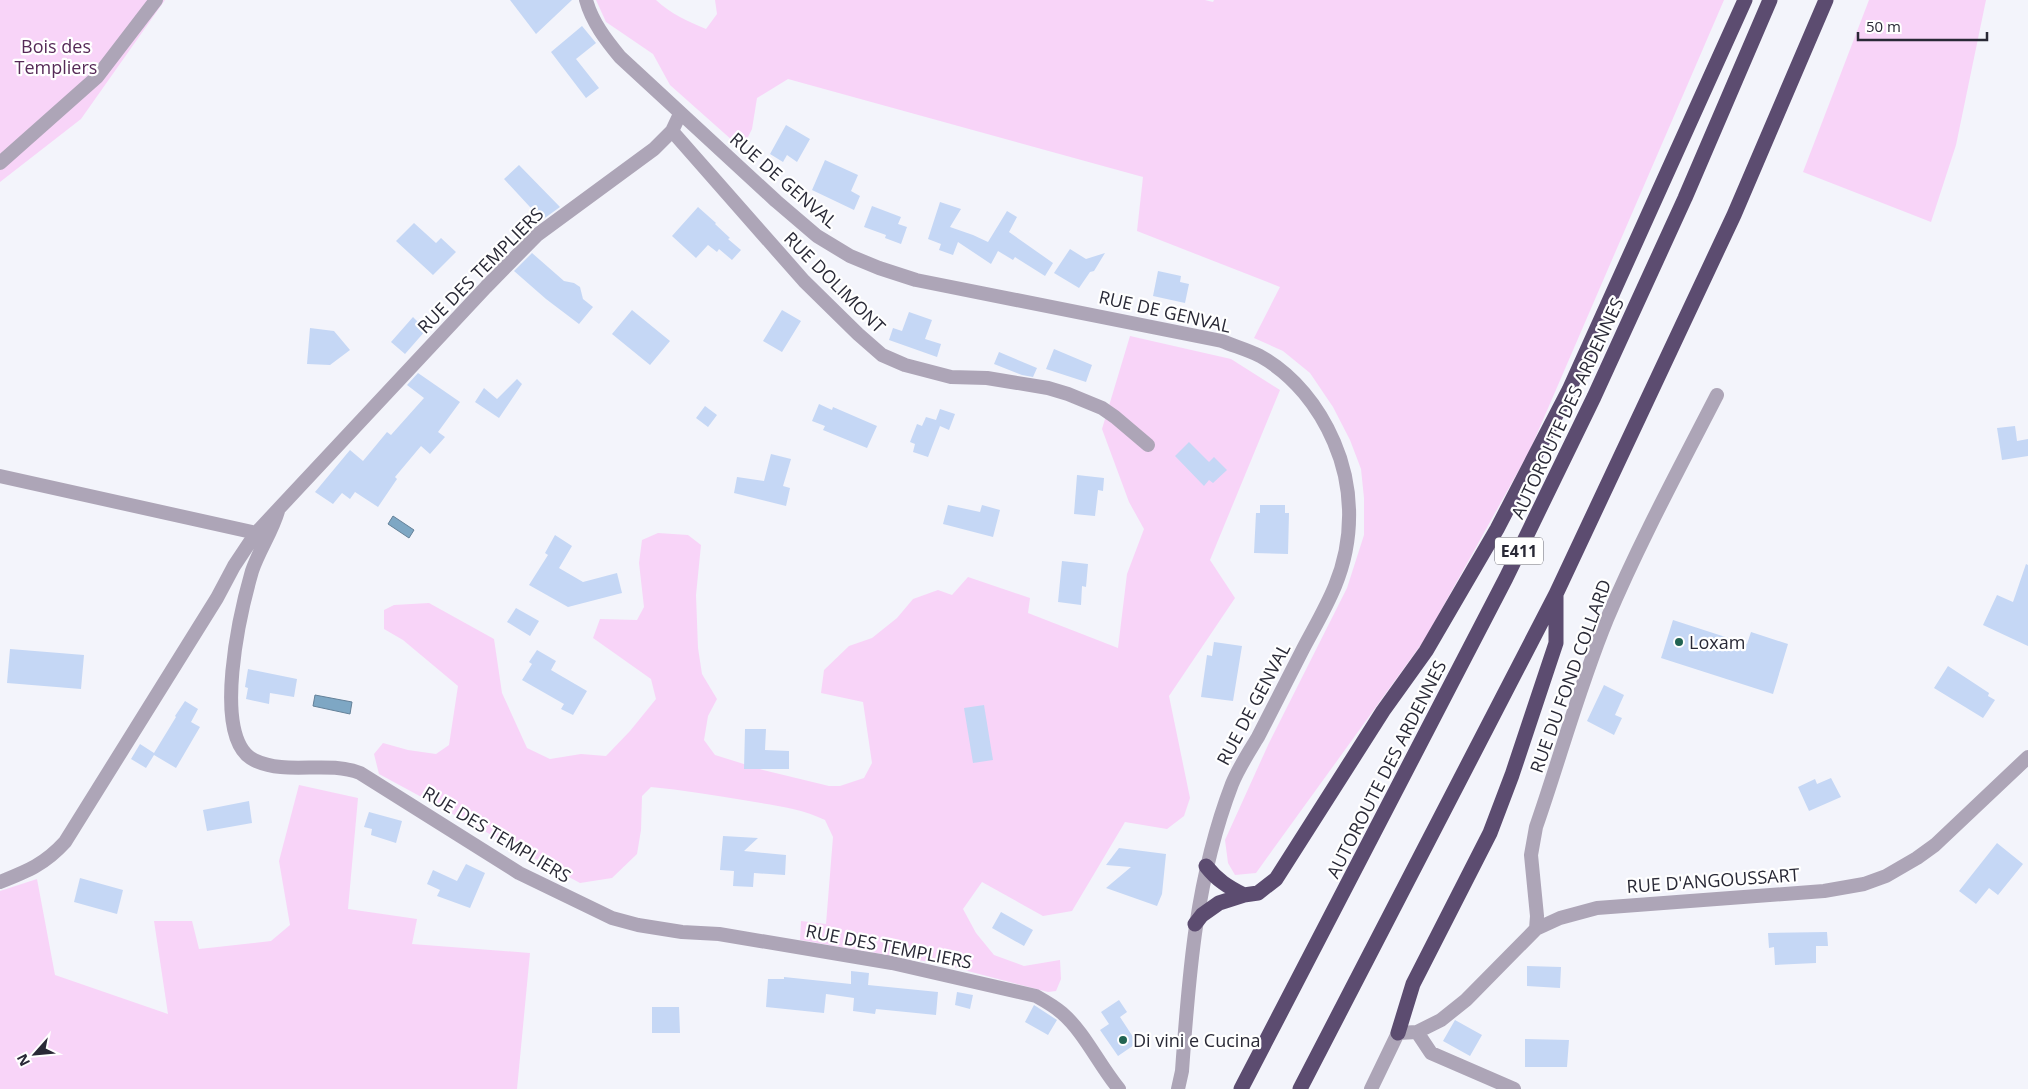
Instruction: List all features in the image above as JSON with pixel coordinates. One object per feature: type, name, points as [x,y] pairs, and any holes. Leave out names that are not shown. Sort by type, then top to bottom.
[{"type":"highway","points":[[1195,924],[1202,915],[1219,903],[1244,895],[1258,893],[1276,878],[1384,710],[1426,650],[1497,529],[1569,390],[1745,0]]},
{"type":"highway","name":"AUTOROUTE DES ARDENNES","points":[[1241,1089],[1510,569],[1594,397],[1685,198],[1770,0]]},
{"type":"highway","name":"E411","points":[[1300,1089],[1556,594],[1734,215],[1826,0]]},
{"type":"highway","points":[[1398,1033],[1413,984],[1490,833],[1512,776],[1556,643],[1556,594]]},
{"type":"highway","points":[[1206,866],[1227,887],[1244,895]]},
{"type":"street","points":[[0,163],[97,77],[156,0]]},
{"type":"street","points":[[586,0],[601,33],[620,57],[680,114]]},
{"type":"street","name":"RUE DES TEMPLIERS","points":[[0,882],[42,863],[50,858],[65,842],[256,533],[517,254],[560,217],[649,153],[672,131],[680,114]]},
{"type":"street","name":"RUE DE GENVAL","points":[[680,114],[817,236],[850,256],[878,268],[916,280],[1222,341],[1259,356],[1276,366],[1302,390],[1328,428],[1344,470],[1350,519],[1348,545],[1335,586],[1233,782],[1206,866],[1195,924],[1182,1071],[1178,1089]]},
{"type":"street","name":"RUE DOLIMONT","points":[[672,131],[804,281],[858,334],[882,354],[905,365],[951,377],[987,378],[1048,388],[1068,394],[1102,408],[1148,445]]},
{"type":"street","name":"RUE DU FOND COLLARD","points":[[1536,929],[1537,916],[1532,874],[1532,855],[1536,827],[1596,649],[1638,550],[1717,395]]},
{"type":"street","points":[[0,476],[256,533]]},
{"type":"street","name":"RUE DES TEMPLIERS","points":[[278,511],[252,572],[234,658],[231,684],[234,732],[241,747],[254,760],[276,766],[348,768],[360,772],[512,868],[565,897],[612,918],[638,925],[682,932],[719,934],[892,963],[1036,996],[1051,1004],[1073,1024],[1106,1074],[1119,1089]]},
{"type":"street","name":"RUE D'ANGOUSSART","points":[[1398,1033],[1417,1032],[1441,1020],[1466,1000],[1536,929],[1560,918],[1597,908],[1824,891],[1864,884],[1886,876],[1935,845],[2028,757]]},
{"type":"street","points":[[1417,1032],[1431,1053],[1514,1089]]},
{"type":"street","points":[[1371,1089],[1398,1033]]},
{"type":"green space","name":"Bois des Templiers","points":[[0,0],[165,0],[81,119],[0,182]]},
{"type":"green space","points":[[596,0],[656,0],[673,13],[706,29],[717,14],[715,0],[1205,0],[1213,2],[1214,0],[1724,0],[1530,450],[1425,639],[1256,873],[1235,875],[1228,863],[1225,840],[1269,743],[1347,588],[1364,535],[1364,498],[1361,469],[1350,440],[1333,407],[1310,373],[1283,351],[1254,338],[1280,287],[1137,231],[1143,177],[788,79],[757,98],[752,129],[742,149],[670,85],[653,54],[606,22]]},
{"type":"green space","points":[[1869,0],[1986,0],[1956,145],[1931,222],[1803,172]]},
{"type":"green space","points":[[1130,336],[1231,359],[1280,390],[1210,560],[1235,598],[1169,696],[1190,798],[1184,816],[1167,829],[1125,822],[1072,911],[1043,916],[982,882],[963,909],[976,933],[994,955],[1024,966],[1060,960],[1061,979],[1056,991],[1048,992],[941,964],[800,940],[801,921],[826,924],[833,837],[825,820],[805,812],[743,800],[651,787],[642,796],[641,830],[637,854],[612,878],[580,883],[379,774],[374,754],[383,743],[408,750],[436,754],[449,745],[458,686],[403,640],[384,629],[384,610],[394,605],[429,603],[494,639],[502,693],[527,748],[550,759],[581,754],[606,756],[630,731],[656,699],[651,679],[593,638],[600,619],[637,620],[644,607],[639,563],[642,540],[658,533],[688,535],[701,545],[696,595],[698,648],[702,674],[717,699],[708,716],[704,740],[715,755],[763,770],[829,786],[840,786],[864,778],[872,763],[863,702],[821,693],[824,670],[849,646],[872,638],[897,618],[913,599],[938,590],[952,595],[968,577],[1030,598],[1028,613],[1118,648],[1127,574],[1144,529],[1129,502],[1102,429]]},
{"type":"green space","points":[[299,785],[358,798],[348,909],[417,919],[412,944],[530,953],[517,1089],[0,1089],[0,891],[37,879],[55,975],[168,1014],[154,921],[192,921],[199,949],[271,941],[290,925],[279,861]]},
{"type":"water","points":[[393,516],[414,530],[409,538],[388,524]]},
{"type":"water","points":[[315,695],[352,702],[350,714],[313,706]]},
{"type":"building","points":[[510,0],[572,0],[536,34]]},
{"type":"building","points":[[582,26],[596,43],[576,59],[599,88],[586,98],[551,52]]},
{"type":"building","points":[[786,125],[810,139],[797,162],[787,155],[783,162],[770,154]]},
{"type":"building","points":[[825,160],[858,175],[851,191],[860,196],[854,210],[812,190]]},
{"type":"building","points":[[519,165],[560,207],[542,220],[504,179]]},
{"type":"building","points":[[940,202],[961,209],[950,227],[988,242],[1007,211],[1017,217],[1009,232],[1053,263],[1045,276],[1015,257],[1013,260],[998,251],[991,264],[958,242],[953,255],[939,250],[941,244],[928,239]]},
{"type":"building","points":[[872,206],[901,217],[898,224],[907,227],[901,244],[885,238],[886,235],[864,227]]},
{"type":"building","points":[[698,207],[741,250],[732,260],[719,249],[717,252],[708,245],[696,258],[672,236]]},
{"type":"building","points":[[414,223],[436,243],[441,238],[456,252],[433,275],[396,241]]},
{"type":"building","points":[[1070,249],[1086,259],[1105,253],[1094,271],[1090,272],[1079,288],[1054,273]]},
{"type":"building","points":[[532,253],[564,281],[574,283],[580,287],[583,299],[593,307],[579,324],[514,271]]},
{"type":"building","points":[[1158,271],[1181,276],[1180,282],[1189,284],[1185,303],[1153,296]]},
{"type":"building","points":[[632,310],[670,341],[650,365],[612,334]]},
{"type":"building","points":[[782,310],[801,321],[782,352],[763,341]]},
{"type":"building","points":[[909,312],[932,320],[925,339],[941,344],[937,357],[889,340],[893,328],[902,331]]},
{"type":"building","points":[[413,317],[426,330],[405,354],[391,342]]},
{"type":"building","points":[[310,328],[334,331],[350,350],[330,365],[307,364]]},
{"type":"building","points":[[1054,349],[1092,365],[1086,382],[1046,369]]},
{"type":"building","points":[[999,352],[1037,368],[1033,377],[1022,375],[994,364]]},
{"type":"building","points":[[418,373],[460,402],[438,432],[445,437],[430,454],[421,446],[395,477],[397,479],[378,507],[355,492],[350,499],[342,493],[333,504],[315,492],[350,450],[363,461],[387,432],[391,435],[424,398],[407,385]]},
{"type":"building","points":[[517,379],[522,384],[499,418],[475,402],[484,388],[497,399]]},
{"type":"building","points":[[819,404],[832,410],[833,407],[877,426],[867,448],[823,430],[825,426],[812,421]]},
{"type":"building","points":[[705,406],[717,415],[708,427],[696,418]]},
{"type":"building","points":[[940,409],[955,414],[949,430],[940,426],[928,457],[913,452],[915,444],[910,442],[917,424],[922,426],[926,417],[936,420]]},
{"type":"building","points":[[2015,426],[2017,441],[2028,439],[2028,456],[2002,460],[1997,428]]},
{"type":"building","points":[[1189,442],[1209,462],[1214,457],[1227,470],[1213,483],[1209,480],[1204,486],[1175,456]]},
{"type":"building","points":[[771,454],[791,459],[783,486],[790,488],[786,506],[734,493],[737,477],[764,481]]},
{"type":"building","points":[[1077,475],[1104,478],[1103,491],[1098,490],[1095,516],[1074,514]]},
{"type":"building","points":[[948,505],[980,512],[982,505],[1000,510],[993,537],[943,524]]},
{"type":"building","points":[[1260,505],[1285,505],[1285,513],[1289,513],[1288,554],[1254,553],[1256,513],[1260,513]]},
{"type":"building","points":[[555,535],[572,546],[559,568],[583,582],[617,573],[622,593],[568,607],[529,585],[548,555],[545,553]]},
{"type":"building","points":[[1062,561],[1088,564],[1086,587],[1082,586],[1081,605],[1058,602]]},
{"type":"building","points":[[2026,564],[2028,565],[2028,646],[1983,625],[1997,595],[2013,602]]},
{"type":"building","points":[[516,608],[539,621],[530,636],[507,622]]},
{"type":"building","points":[[1673,620],[1747,644],[1751,632],[1788,644],[1773,694],[1661,658]]},
{"type":"building","points":[[1214,642],[1242,646],[1233,701],[1201,697],[1207,655],[1212,656]]},
{"type":"building","points":[[10,649],[84,655],[81,689],[7,683]]},
{"type":"building","points":[[537,650],[556,661],[551,670],[587,691],[573,715],[561,709],[564,704],[522,680],[532,664],[529,662]]},
{"type":"building","points":[[1948,666],[1989,693],[1988,696],[1995,700],[1983,718],[1934,688]]},
{"type":"building","points":[[248,669],[297,679],[294,697],[270,693],[269,704],[246,699],[248,688],[245,687]]},
{"type":"building","points":[[1604,685],[1624,695],[1615,715],[1622,718],[1614,735],[1587,721]]},
{"type":"building","points":[[185,701],[198,709],[191,722],[200,727],[176,768],[154,755],[146,768],[131,759],[140,744],[154,753]]},
{"type":"building","points":[[984,705],[993,760],[973,763],[964,708]]},
{"type":"building","points":[[745,729],[766,729],[765,750],[789,751],[789,769],[744,769]]},
{"type":"building","points":[[1831,778],[1841,797],[1809,811],[1798,787],[1815,779],[1817,784]]},
{"type":"building","points":[[249,801],[252,823],[207,831],[203,810]]},
{"type":"building","points":[[369,812],[402,821],[396,843],[371,835],[372,829],[364,827]]},
{"type":"building","points":[[723,836],[758,838],[744,851],[786,855],[785,875],[754,873],[753,887],[733,886],[734,871],[720,870]]},
{"type":"building","points":[[1997,843],[2023,864],[1998,895],[1989,888],[1976,904],[1959,891]]},
{"type":"building","points":[[1119,848],[1166,854],[1162,894],[1157,906],[1106,888],[1131,867],[1106,865]]},
{"type":"building","points":[[466,864],[485,873],[470,908],[437,896],[440,890],[427,884],[433,870],[457,881]]},
{"type":"building","points":[[80,878],[123,890],[117,914],[74,902]]},
{"type":"building","points":[[1001,912],[1033,930],[1024,946],[992,928]]},
{"type":"building","points":[[1827,932],[1828,946],[1816,946],[1816,963],[1775,965],[1774,947],[1769,948],[1768,933]]},
{"type":"building","points":[[1527,966],[1561,967],[1560,988],[1527,986]]},
{"type":"building","points":[[851,971],[869,973],[868,985],[938,992],[936,1015],[876,1009],[875,1014],[853,1011],[854,998],[826,994],[824,1013],[766,1007],[768,979],[784,979],[784,977],[851,984]]},
{"type":"building","points":[[957,992],[973,995],[970,1009],[955,1005]]},
{"type":"building","points":[[1119,1000],[1127,1012],[1120,1017],[1137,1043],[1118,1056],[1100,1030],[1109,1024],[1101,1012]]},
{"type":"building","points":[[1034,1005],[1057,1020],[1048,1035],[1025,1022]]},
{"type":"building","points":[[652,1007],[679,1007],[680,1033],[652,1033]]},
{"type":"building","points":[[1455,1020],[1482,1035],[1470,1056],[1443,1041]]},
{"type":"building","points":[[1525,1039],[1569,1040],[1567,1067],[1525,1067]]},
{"type":"place","name":"Loxam","points":[[1679,642]]},
{"type":"place","name":"Di vini e Cucina","points":[[1123,1040]]}]
